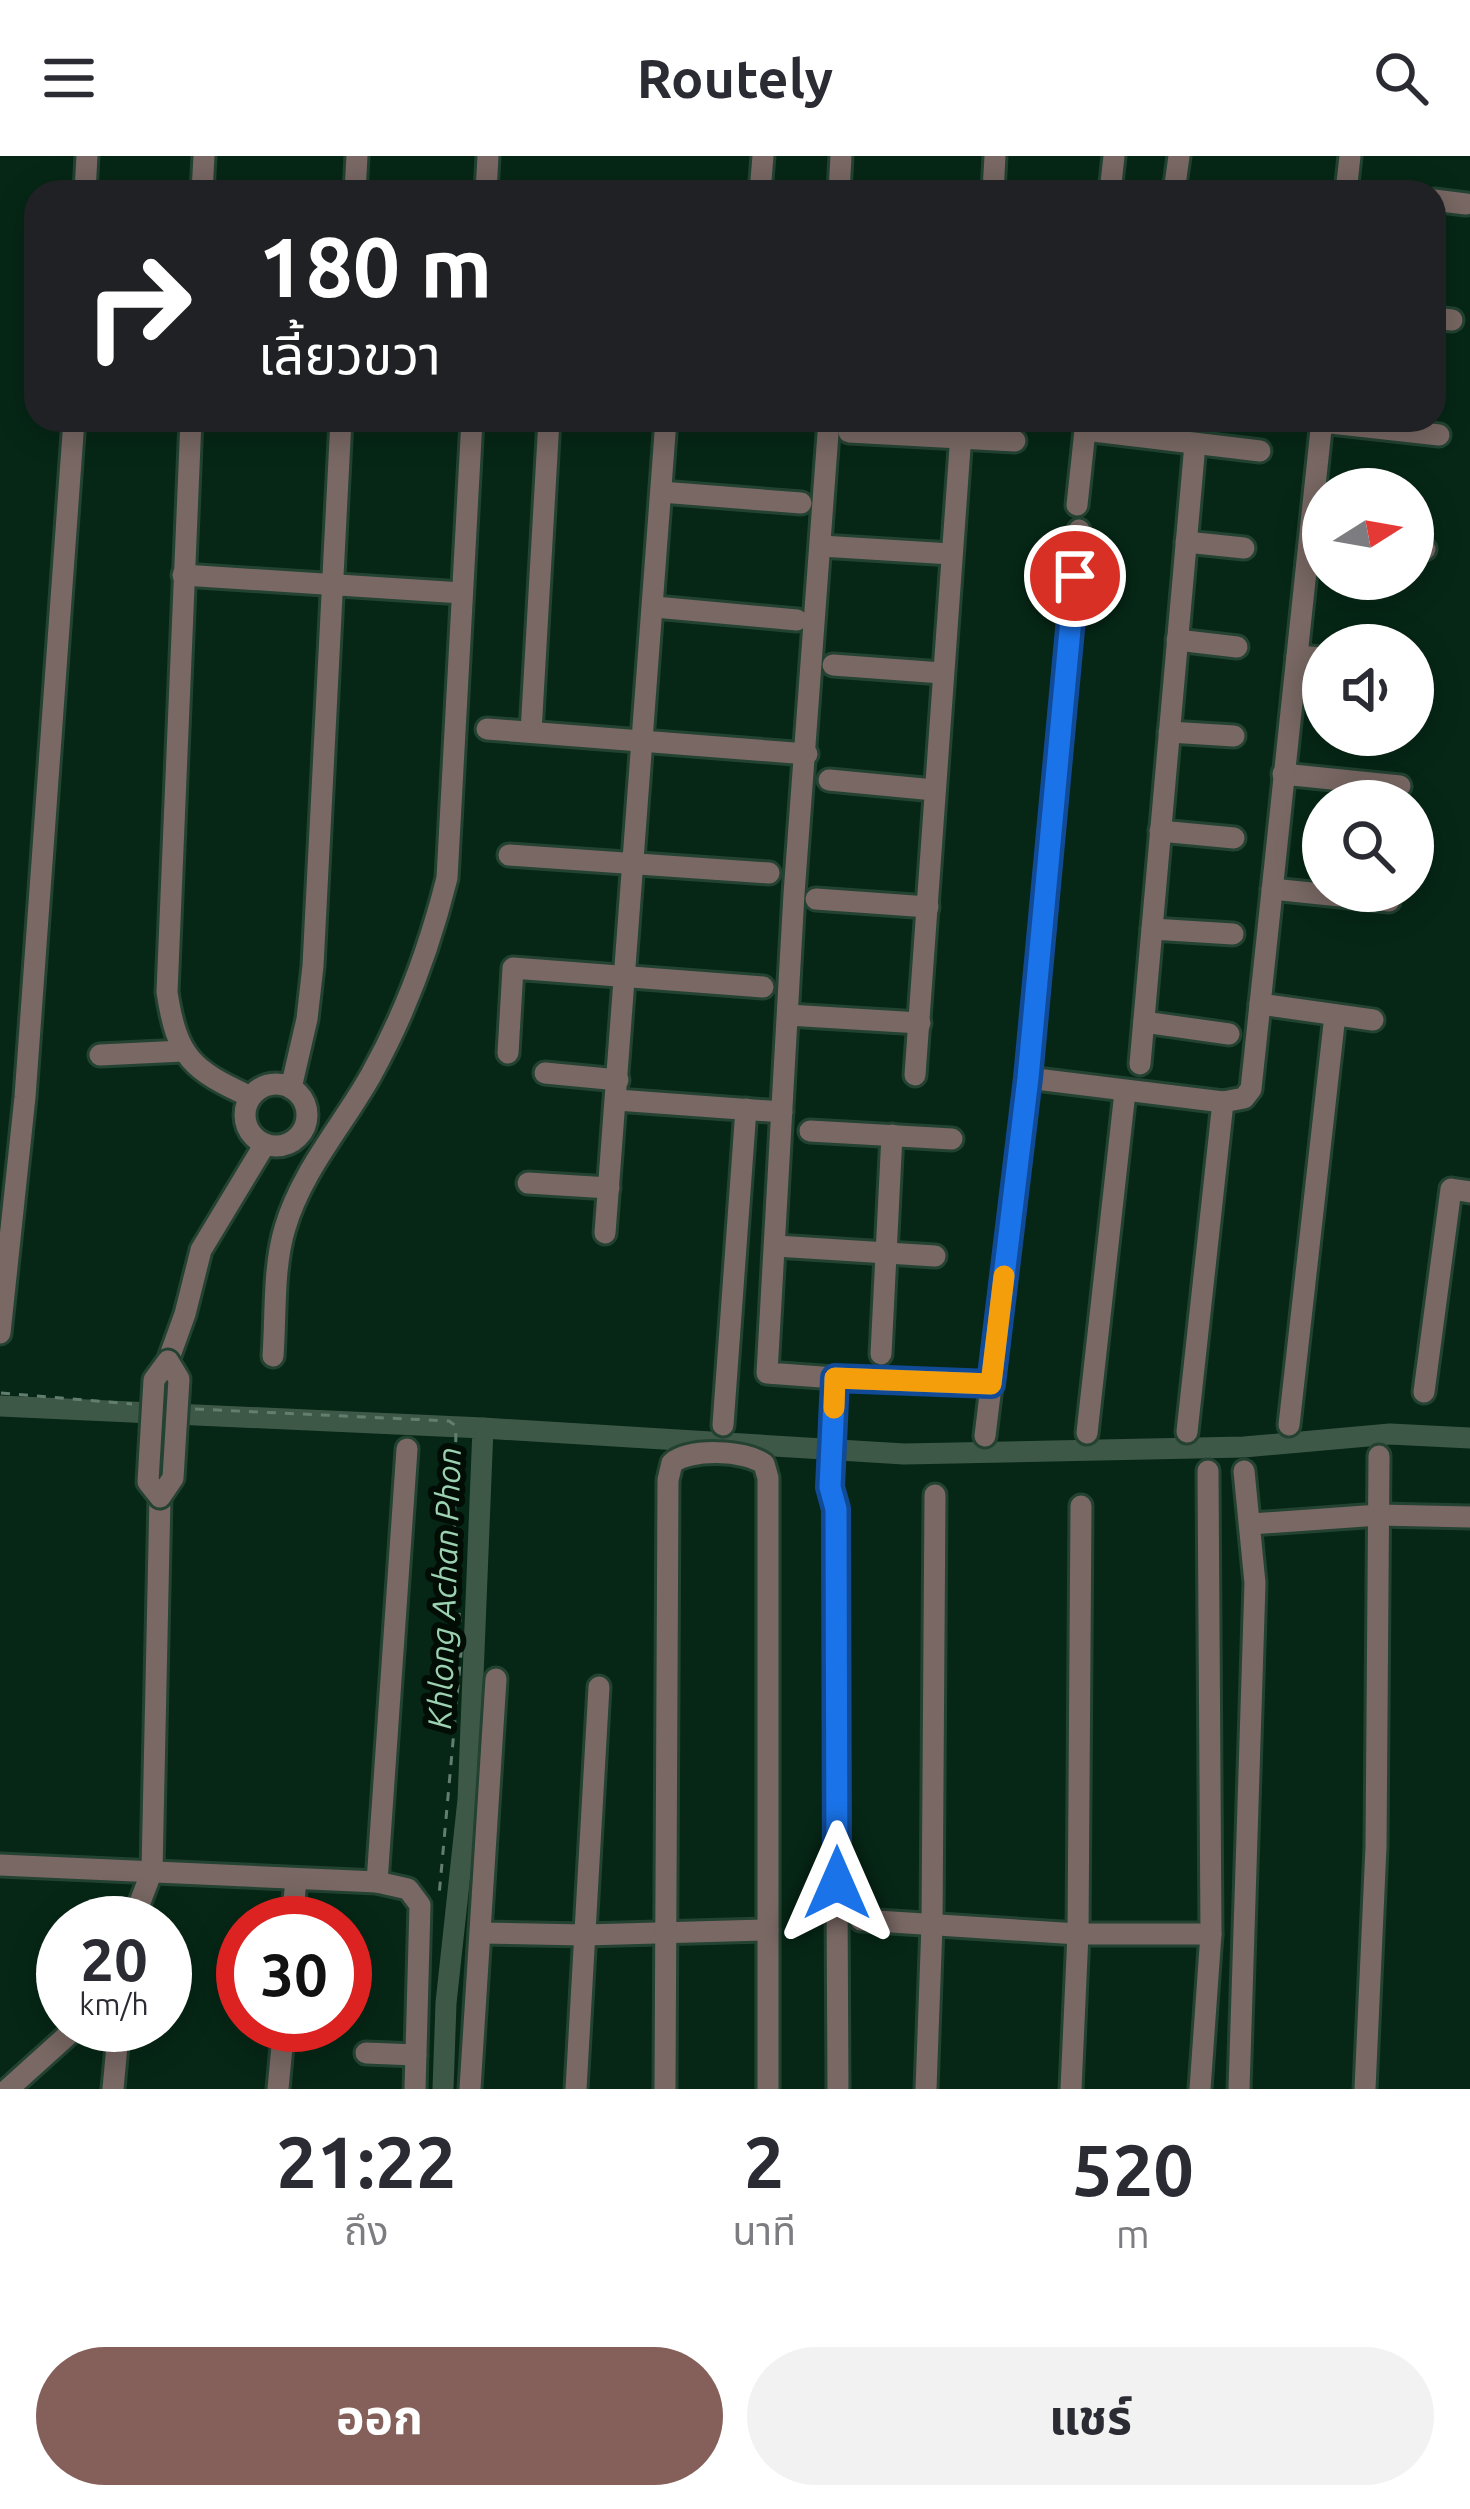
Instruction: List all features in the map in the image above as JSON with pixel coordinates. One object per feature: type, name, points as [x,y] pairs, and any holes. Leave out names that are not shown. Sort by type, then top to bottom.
[{"type":"street","points":[[1446,202],[1466,204]]},
{"type":"street","points":[[0,1334],[26,1097],[73,432]]},
{"type":"street","points":[[190,432],[167,992],[183,1052],[206,1077],[250,1097]]},
{"type":"street","points":[[291,1088],[307,1019],[313,965],[340,432]]},
{"type":"street","points":[[273,1356],[284,1230],[296,1200],[399,1018],[435,928],[447,878],[471,432]]},
{"type":"street","points":[[531,732],[548,432]]},
{"type":"street","points":[[605,1233],[665,432]]},
{"type":"street","points":[[838,432],[821,546],[767,1373],[991,1384]]},
{"type":"street","points":[[915,1075],[960,432]]},
{"type":"street","points":[[974,432],[1015,441]]},
{"type":"street","points":[[1077,505],[1084,432]]},
{"type":"street","points":[[1145,432],[1260,451]]},
{"type":"street","points":[[1320,468],[1321,432]]},
{"type":"street","points":[[1414,432],[1439,435]]},
{"type":"street","points":[[1140,1064],[1196,438]]},
{"type":"street","points":[[661,492],[801,503]]},
{"type":"street","points":[[985,1436],[1028,1078],[1079,530]]},
{"type":"street","points":[[1186,542],[1244,548]]},
{"type":"street","points":[[821,546],[952,554]]},
{"type":"street","points":[[183,575],[462,592]]},
{"type":"street","points":[[1028,1078],[1223,1102],[1244,1098],[1251,1089],[1306,600]]},
{"type":"street","points":[[655,607],[797,620]]},
{"type":"street","points":[[1178,640],[1237,646]]},
{"type":"street","points":[[1297,656],[1302,656]]},
{"type":"street","points":[[833,664],[942,673]]},
{"type":"street","points":[[488,729],[807,754]]},
{"type":"street","points":[[1169,732],[1234,736]]},
{"type":"street","points":[[1283,773],[1346,780]]},
{"type":"street","points":[[829,780],[934,790]]},
{"type":"street","points":[[1160,831],[1234,838]]},
{"type":"street","points":[[508,855],[769,873]]},
{"type":"street","points":[[1271,890],[1302,893]]},
{"type":"street","points":[[816,899],[928,907]]},
{"type":"street","points":[[1152,929],[1233,934]]},
{"type":"street","points":[[508,1053],[513,968],[763,987]]},
{"type":"street","points":[[1260,1004],[1373,1020]]},
{"type":"street","points":[[788,1015],[920,1023]]},
{"type":"street","points":[[1289,1425],[1335,1016]]},
{"type":"street","points":[[1144,1022],[1229,1034]]},
{"type":"street","points":[[100,1055],[183,1052]]},
{"type":"street","points":[[544,1073],[617,1090],[782,1112]]},
{"type":"street","points":[[265,1086],[291,1088],[307,1109],[300,1136],[284,1146],[257,1140],[247,1124],[250,1097],[265,1086]]},
{"type":"street","points":[[1087,1433],[1125,1092]]},
{"type":"street","points":[[1187,1432],[1223,1102]]},
{"type":"street","points":[[722,1425],[746,1109]]},
{"type":"street","points":[[305,1127],[325,1147]]},
{"type":"street","points":[[810,1131],[952,1139]]},
{"type":"street","points":[[880,1354],[892,1135]]},
{"type":"street","points":[[142,1896],[152,1871],[160,1497],[173,1478],[179,1379],[168,1360],[201,1250],[265,1144]]},
{"type":"street","points":[[529,1183],[609,1188]]},
{"type":"street","points":[[1424,1392],[1450,1190],[1470,1192]]},
{"type":"street","points":[[776,1246],[935,1256]]},
{"type":"street","points":[[835,1378],[830,1487],[836,1509],[838,2089]]},
{"type":"street","points":[[377,1882],[406,1449]]},
{"type":"street","points":[[664,2089],[668,1471],[678,1457],[686,1455],[751,1456],[767,1471],[768,2089]]},
{"type":"street","points":[[1365,2089],[1376,1847],[1379,1456]]},
{"type":"street","points":[[1200,2089],[1211,1934],[1208,1471]]},
{"type":"street","points":[[1239,2089],[1255,1583],[1244,1471]]},
{"type":"street","points":[[926,2089],[935,1495]]},
{"type":"street","points":[[1071,2089],[1078,1934],[1081,1506]]},
{"type":"street","points":[[1251,1524],[1379,1515],[1470,1517]]},
{"type":"street","points":[[470,2089],[496,1679]]},
{"type":"street","points":[[576,2089],[599,1687]]},
{"type":"street","points":[[0,1865],[377,1882],[408,1888],[420,1905],[416,2089]]},
{"type":"street","points":[[294,1896],[296,1879]]},
{"type":"street","points":[[861,1920],[1078,1934],[1211,1934]]},
{"type":"street","points":[[482,1933],[768,1930]]},
{"type":"street","points":[[8,2089],[50,2052]]},
{"type":"street","points":[[113,2089],[116,2052]]},
{"type":"street","points":[[278,2089],[281,2052]]},
{"type":"street","points":[[366,2053],[416,2055]]},
{"type":"path","points":[[1,1394],[136,1404]]},
{"type":"path","points":[[178,1408],[449,1421],[457,1429],[454,1564],[462,1642],[440,1893]]},
{"type":"waterway","name":"Khlong Achan Phon","points":[[0,1406],[483,1428],[468,1800],[446,2003],[443,2089]]},
{"type":"waterway","points":[[483,1428],[904,1454],[1244,1447],[1390,1434],[1470,1438]]},
{"type":"slow traffic","points":[[834,1408],[835,1378],[991,1384],[1004,1276]]},
{"type":"route","points":[[837,1883],[836,1509],[830,1487],[835,1378],[991,1384],[1028,1078],[1075,576]]}]
